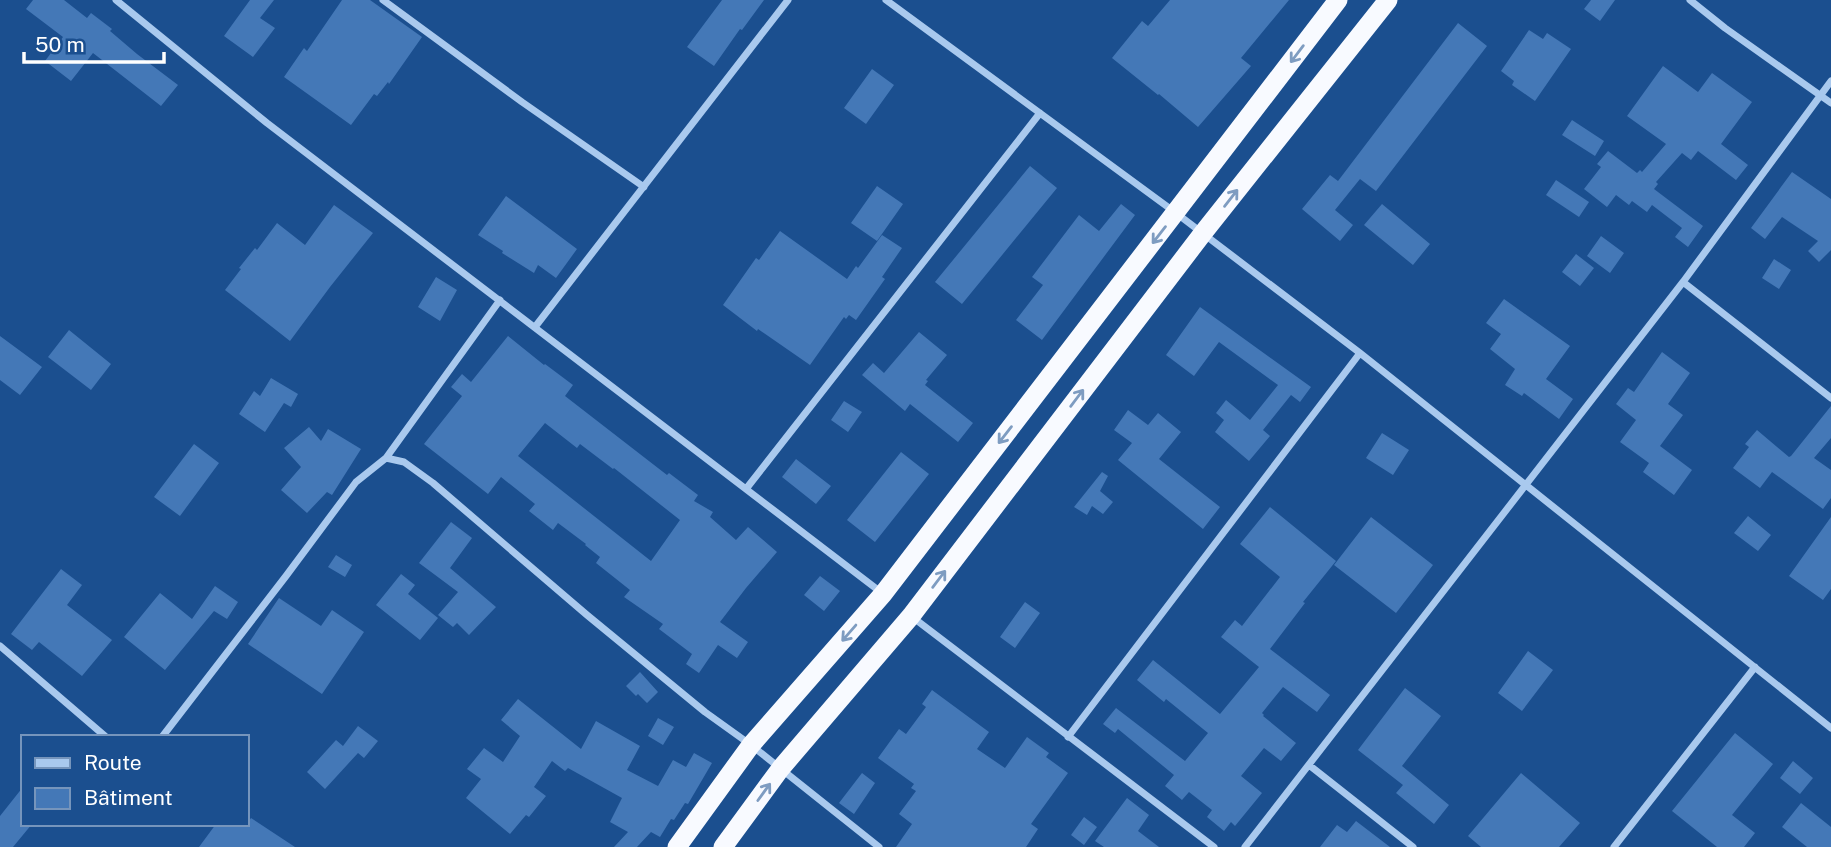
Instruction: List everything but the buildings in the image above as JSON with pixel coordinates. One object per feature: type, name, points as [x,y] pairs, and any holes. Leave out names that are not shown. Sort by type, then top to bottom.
[{"type":"highway","points":[[723,847],[781,768],[911,616],[1203,233],[1388,0]]},
{"type":"highway","points":[[677,847],[751,745],[883,594],[1176,213],[1333,2]]},
{"type":"street","points":[[116,0],[267,123],[883,594]]},
{"type":"street","points":[[383,0],[644,187]]},
{"type":"street","points":[[535,327],[788,0]]},
{"type":"street","points":[[886,0],[1203,233],[1360,353],[1831,728]]},
{"type":"street","points":[[1690,0],[1831,103]]},
{"type":"street","points":[[1245,847],[1683,282],[1831,81]]},
{"type":"street","points":[[746,489],[1040,113]]},
{"type":"street","points":[[1683,282],[1831,398]]},
{"type":"street","points":[[164,735],[356,482],[386,458],[500,300]]},
{"type":"street","points":[[1068,737],[1360,353]]},
{"type":"street","points":[[386,458],[404,462],[433,483],[705,712],[781,768],[879,847]]},
{"type":"street","points":[[911,616],[1214,847]]},
{"type":"street","points":[[0,646],[104,735]]},
{"type":"street","points":[[1614,847],[1755,667]]},
{"type":"street","points":[[1309,765],[1413,847]]}]
